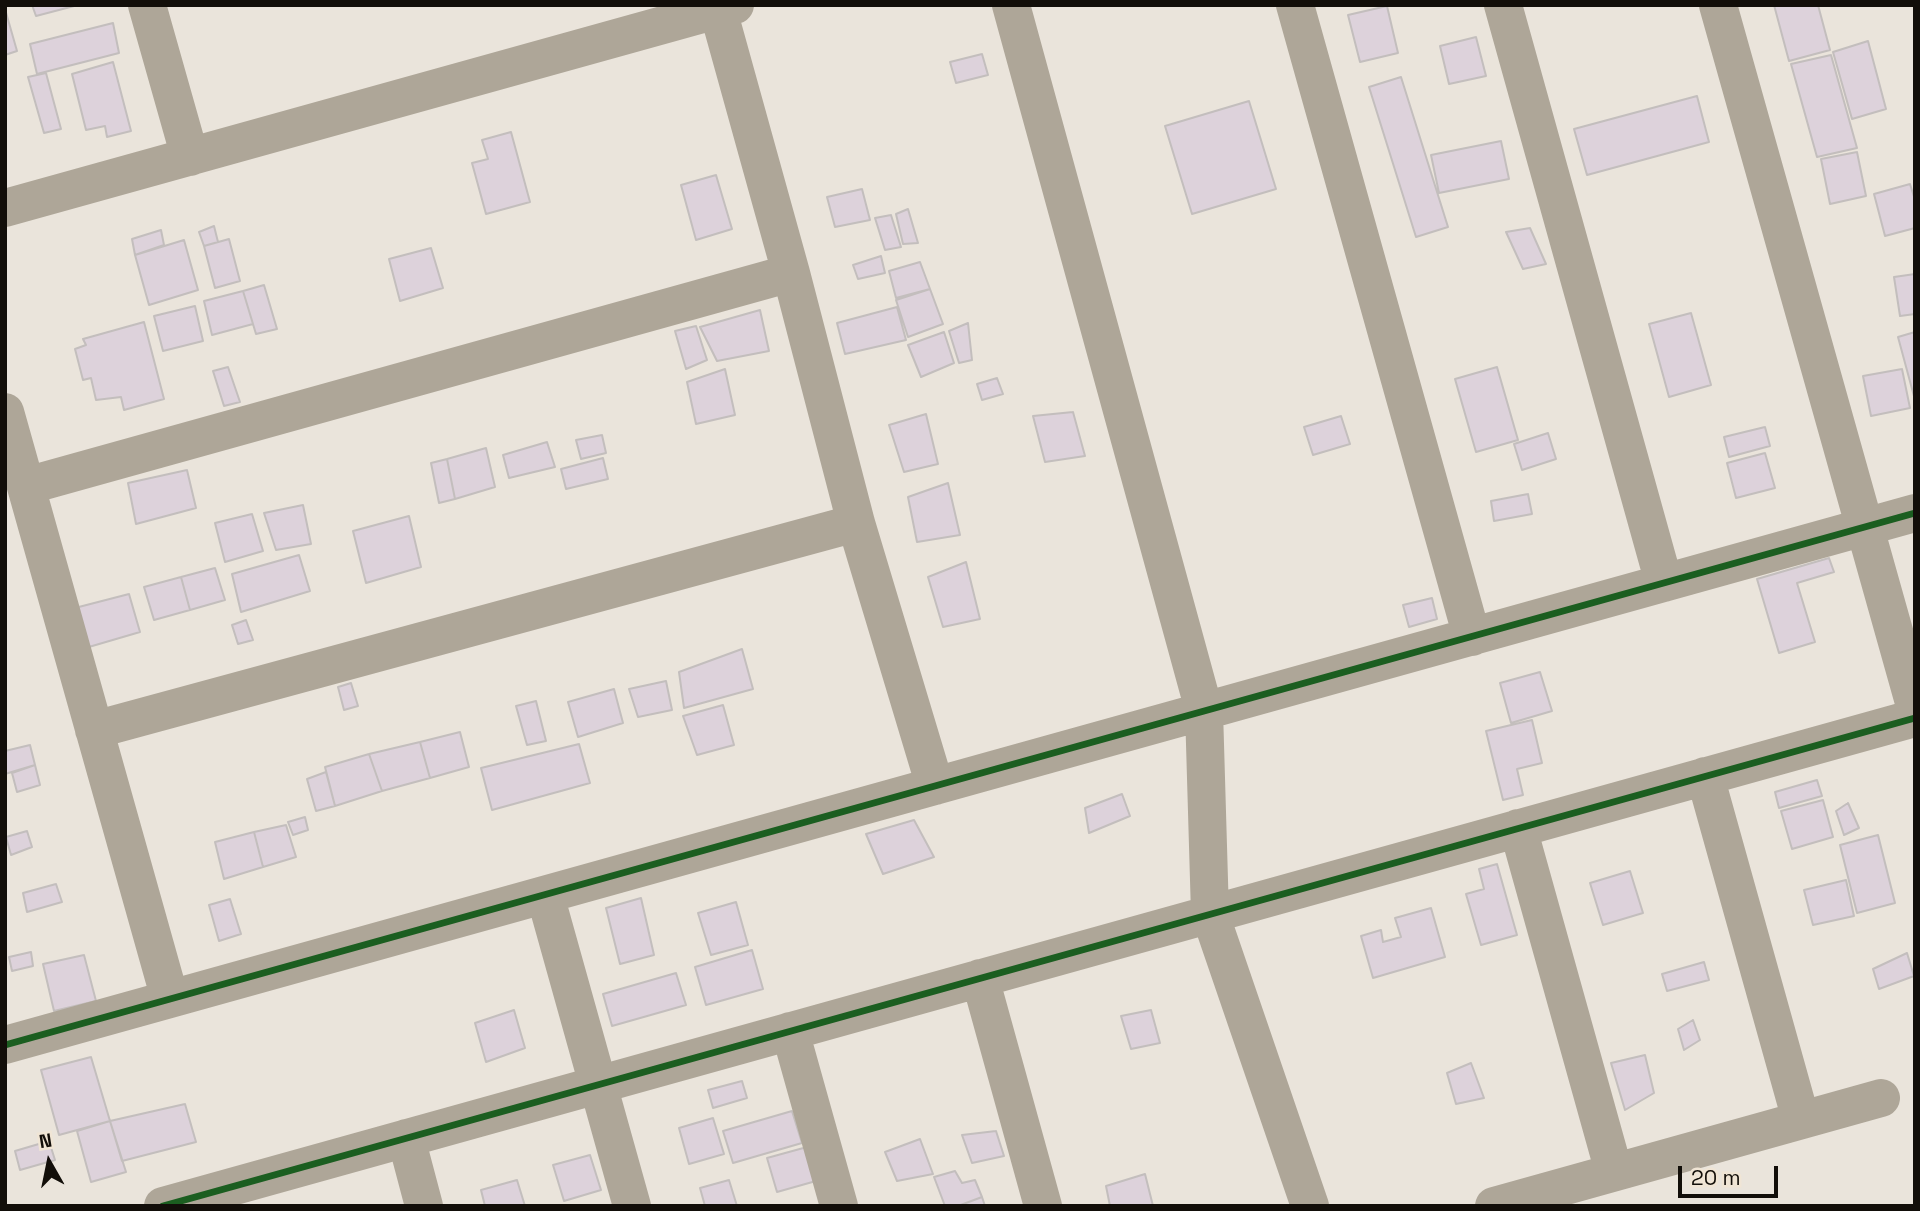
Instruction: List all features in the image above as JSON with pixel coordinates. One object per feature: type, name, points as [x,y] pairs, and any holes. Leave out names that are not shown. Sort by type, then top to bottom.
[{"type":"street","points":[[147,5],[190,157]]},
{"type":"street","points":[[1011,5],[1204,710],[1210,914],[1310,1206]]},
{"type":"street","points":[[1295,5],[1472,637]]},
{"type":"street","points":[[1503,5],[1664,583]]},
{"type":"street","points":[[1718,5],[1915,706]]},
{"type":"street","points":[[5,208],[726,8],[856,523],[934,786]]},
{"type":"street","points":[[26,486],[791,273]]},
{"type":"street","points":[[5,412],[170,999]]},
{"type":"street","points":[[5,1045],[1915,513]]},
{"type":"street","points":[[94,730],[856,523]]},
{"type":"street","points":[[163,1206],[211,1199],[406,1138],[1915,718]]},
{"type":"street","points":[[1705,776],[1801,1120]]},
{"type":"street","points":[[1518,828],[1614,1172]]},
{"type":"street","points":[[545,895],[632,1206]]},
{"type":"street","points":[[980,978],[1043,1206]]},
{"type":"street","points":[[790,1031],[839,1206]]},
{"type":"street","points":[[1494,1206],[1881,1098]]},
{"type":"street","points":[[406,1138],[425,1206]]},
{"type":"building","points":[[32,5],[78,5],[36,16]]},
{"type":"building","points":[[1774,5],[1818,5],[1830,50],[1789,61]]},
{"type":"building","points":[[1387,6],[1398,53],[1360,62],[1348,15]]},
{"type":"building","points":[[5,9],[17,51],[5,55]]},
{"type":"building","points":[[113,23],[119,53],[37,74],[30,44]]},
{"type":"building","points":[[1476,37],[1486,76],[1449,84],[1440,46]]},
{"type":"building","points":[[1868,41],[1886,109],[1852,119],[1833,52]]},
{"type":"building","points":[[982,54],[988,75],[956,83],[950,62]]},
{"type":"building","points":[[1831,55],[1857,148],[1817,157],[1791,64]]},
{"type":"building","points":[[113,62],[131,131],[107,137],[105,126],[86,130],[72,74]]},
{"type":"building","points":[[46,73],[61,129],[44,133],[28,77]]},
{"type":"building","points":[[1401,77],[1448,227],[1416,237],[1369,87]]},
{"type":"building","points":[[1697,96],[1709,142],[1587,175],[1574,129]]},
{"type":"building","points":[[1249,101],[1276,189],[1192,214],[1165,126]]},
{"type":"building","points":[[511,132],[530,202],[486,214],[472,163],[488,159],[482,140]]},
{"type":"building","points":[[1501,141],[1509,179],[1439,193],[1431,155]]},
{"type":"building","points":[[1857,152],[1866,196],[1830,204],[1821,159]]},
{"type":"building","points":[[716,175],[732,229],[696,240],[681,185]]},
{"type":"building","points":[[1910,184],[1915,200],[1915,228],[1885,236],[1874,194]]},
{"type":"building","points":[[862,189],[870,220],[835,227],[827,197]]},
{"type":"building","points":[[908,209],[918,243],[903,244],[896,214]]},
{"type":"building","points":[[891,215],[901,247],[885,250],[875,218]]},
{"type":"building","points":[[214,226],[218,242],[204,246],[199,232]]},
{"type":"building","points":[[1530,228],[1546,264],[1523,269],[1506,232]]},
{"type":"building","points":[[161,230],[164,245],[135,255],[132,239]]},
{"type":"building","points":[[229,239],[240,281],[215,288],[204,246]]},
{"type":"building","points":[[184,240],[198,290],[149,305],[135,255]]},
{"type":"building","points":[[431,248],[443,288],[400,301],[389,259]]},
{"type":"building","points":[[881,256],[885,273],[858,279],[853,265]]},
{"type":"building","points":[[920,262],[930,289],[896,298],[889,271]]},
{"type":"building","points":[[1915,274],[1915,314],[1900,316],[1894,277]]},
{"type":"building","points":[[264,285],[277,329],[256,334],[243,291]]},
{"type":"building","points":[[930,289],[943,324],[908,337],[896,300]]},
{"type":"building","points":[[243,291],[253,324],[212,335],[204,301]]},
{"type":"building","points":[[195,306],[203,341],[163,351],[154,316]]},
{"type":"building","points":[[897,307],[906,340],[845,354],[837,323]]},
{"type":"building","points":[[760,310],[769,351],[717,361],[700,327]]},
{"type":"building","points":[[1691,313],[1711,385],[1669,397],[1649,324]]},
{"type":"building","points":[[144,322],[164,399],[124,410],[121,397],[96,400],[91,378],[83,380],[75,349],[86,345],[83,339]]},
{"type":"building","points":[[968,323],[972,360],[959,363],[949,331]]},
{"type":"building","points":[[696,326],[707,360],[686,369],[675,331]]},
{"type":"building","points":[[944,332],[954,363],[921,377],[908,345]]},
{"type":"building","points":[[1915,332],[1915,400],[1898,337]]},
{"type":"building","points":[[228,367],[240,402],[224,406],[213,371]]},
{"type":"building","points":[[1497,367],[1518,440],[1476,452],[1455,379]]},
{"type":"building","points":[[725,369],[735,415],[696,424],[687,382]]},
{"type":"building","points":[[1902,369],[1910,408],[1871,416],[1863,376]]},
{"type":"building","points":[[997,378],[1003,394],[982,400],[977,384]]},
{"type":"building","points":[[1073,412],[1085,456],[1045,462],[1033,416]]},
{"type":"building","points":[[926,414],[938,464],[904,472],[889,425]]},
{"type":"building","points":[[1341,416],[1350,444],[1313,455],[1304,427]]},
{"type":"building","points":[[1765,427],[1770,446],[1729,457],[1724,437]]},
{"type":"building","points":[[1548,433],[1556,459],[1522,470],[1514,444]]},
{"type":"building","points":[[602,435],[606,453],[581,459],[576,440]]},
{"type":"building","points":[[547,442],[555,467],[509,478],[503,455]]},
{"type":"building","points":[[486,448],[495,487],[455,499],[447,459]]},
{"type":"building","points":[[1765,453],[1775,488],[1736,498],[1727,463]]},
{"type":"building","points":[[603,458],[608,479],[566,489],[561,469]]},
{"type":"building","points":[[447,459],[455,499],[439,503],[431,463]]},
{"type":"building","points":[[187,470],[196,508],[136,524],[128,483]]},
{"type":"building","points":[[948,483],[960,535],[917,542],[908,497]]},
{"type":"building","points":[[1528,494],[1532,514],[1494,521],[1491,501]]},
{"type":"building","points":[[303,505],[311,544],[276,550],[264,513]]},
{"type":"building","points":[[252,514],[263,551],[225,562],[215,523]]},
{"type":"building","points":[[409,516],[421,567],[366,583],[353,531]]},
{"type":"building","points":[[299,555],[310,591],[241,612],[232,574]]},
{"type":"building","points":[[1829,558],[1834,572],[1797,583],[1815,642],[1779,653],[1757,579]]},
{"type":"building","points":[[966,562],[980,619],[943,627],[928,577]]},
{"type":"building","points":[[215,568],[225,600],[190,610],[181,577]]},
{"type":"building","points":[[181,577],[190,610],[154,620],[144,587]]},
{"type":"building","points":[[129,594],[140,632],[82,649],[71,609]]},
{"type":"building","points":[[1432,598],[1437,619],[1409,627],[1403,605]]},
{"type":"building","points":[[246,620],[253,640],[238,644],[232,625]]},
{"type":"building","points":[[742,649],[753,689],[684,708],[679,672]]},
{"type":"building","points":[[1540,672],[1552,711],[1511,723],[1500,683]]},
{"type":"building","points":[[666,681],[672,710],[638,717],[629,689]]},
{"type":"building","points":[[351,683],[358,706],[344,710],[338,687]]},
{"type":"building","points":[[614,689],[623,723],[578,737],[568,702]]},
{"type":"building","points":[[536,701],[546,741],[527,745],[516,706]]},
{"type":"building","points":[[723,705],[734,745],[697,755],[683,716]]},
{"type":"building","points":[[1532,720],[1542,763],[1517,769],[1523,795],[1503,800],[1486,731]]},
{"type":"building","points":[[460,732],[469,767],[430,778],[420,742]]},
{"type":"building","points":[[420,742],[430,778],[382,791],[369,754]]},
{"type":"building","points":[[579,744],[590,783],[492,810],[481,768]]},
{"type":"building","points":[[30,745],[35,765],[5,774],[5,751]]},
{"type":"building","points":[[369,754],[382,791],[335,806],[325,767]]},
{"type":"building","points":[[35,765],[40,785],[17,792],[12,773]]},
{"type":"building","points":[[326,772],[335,806],[316,811],[307,779]]},
{"type":"building","points":[[1817,780],[1822,796],[1779,808],[1775,792]]},
{"type":"building","points":[[1122,794],[1130,816],[1089,833],[1085,808]]},
{"type":"building","points":[[1823,800],[1833,837],[1792,849],[1781,811]]},
{"type":"building","points":[[1848,803],[1859,828],[1844,835],[1836,811]]},
{"type":"building","points":[[305,817],[308,830],[293,835],[288,822]]},
{"type":"building","points":[[914,820],[934,857],[883,874],[866,834]]},
{"type":"building","points":[[286,825],[296,857],[263,867],[254,832]]},
{"type":"building","points":[[27,831],[32,847],[11,855],[6,837]]},
{"type":"building","points":[[254,832],[263,867],[224,879],[215,842]]},
{"type":"building","points":[[1878,835],[1895,903],[1857,913],[1840,845]]},
{"type":"building","points":[[1497,864],[1517,935],[1481,945],[1466,894],[1484,889],[1479,869]]},
{"type":"building","points":[[1630,871],[1643,913],[1603,925],[1590,883]]},
{"type":"building","points":[[1846,880],[1854,916],[1813,925],[1804,890]]},
{"type":"building","points":[[56,884],[62,902],[27,912],[23,893]]},
{"type":"building","points":[[641,898],[654,955],[620,964],[606,908]]},
{"type":"building","points":[[230,899],[241,934],[219,941],[209,905]]},
{"type":"building","points":[[736,902],[748,945],[711,955],[698,913]]},
{"type":"building","points":[[1431,908],[1445,957],[1373,978],[1361,936],[1381,930],[1383,942],[1401,937],[1395,918]]},
{"type":"building","points":[[752,950],[763,989],[706,1005],[695,967]]},
{"type":"building","points":[[31,952],[33,966],[12,971],[9,957]]},
{"type":"building","points":[[1907,953],[1914,976],[1879,989],[1873,969]]},
{"type":"building","points":[[84,955],[96,1001],[54,1011],[43,964]]},
{"type":"building","points":[[1704,962],[1709,980],[1667,991],[1662,974]]},
{"type":"building","points":[[676,973],[686,1005],[612,1026],[603,994]]},
{"type":"building","points":[[514,1010],[525,1048],[486,1062],[475,1023]]},
{"type":"building","points":[[1151,1010],[1160,1043],[1131,1049],[1121,1016]]},
{"type":"building","points":[[1693,1020],[1700,1040],[1684,1050],[1678,1029]]},
{"type":"building","points":[[1645,1055],[1654,1093],[1625,1110],[1611,1063]]},
{"type":"building","points":[[91,1057],[110,1121],[59,1135],[41,1070]]},
{"type":"building","points":[[1471,1063],[1484,1098],[1456,1104],[1447,1073]]},
{"type":"building","points":[[742,1081],[747,1098],[713,1108],[708,1090]]},
{"type":"building","points":[[185,1104],[196,1142],[122,1161],[110,1121]]},
{"type":"building","points":[[792,1111],[802,1143],[733,1163],[723,1131]]},
{"type":"building","points":[[713,1118],[724,1154],[689,1164],[679,1128]]},
{"type":"building","points":[[110,1121],[126,1172],[91,1182],[77,1131]]},
{"type":"building","points":[[996,1131],[1004,1156],[972,1163],[962,1135]]},
{"type":"building","points":[[920,1139],[933,1174],[897,1181],[885,1152]]},
{"type":"building","points":[[49,1141],[55,1160],[20,1170],[15,1151]]},
{"type":"building","points":[[807,1147],[816,1181],[777,1192],[767,1158]]},
{"type":"building","points":[[590,1155],[601,1190],[564,1201],[553,1165]]},
{"type":"building","points":[[955,1171],[962,1183],[975,1180],[982,1197],[958,1206],[945,1206],[934,1177]]},
{"type":"building","points":[[1145,1174],[1153,1206],[1110,1206],[1106,1186]]},
{"type":"building","points":[[517,1180],[525,1206],[485,1206],[481,1190]]},
{"type":"building","points":[[729,1180],[737,1206],[705,1206],[700,1188]]},
{"type":"building","points":[[982,1197],[985,1206],[958,1206]]},
{"type":"cycle path","points":[[5,1045],[1915,513]]},
{"type":"cycle path","points":[[163,1206],[1915,718]]}]
